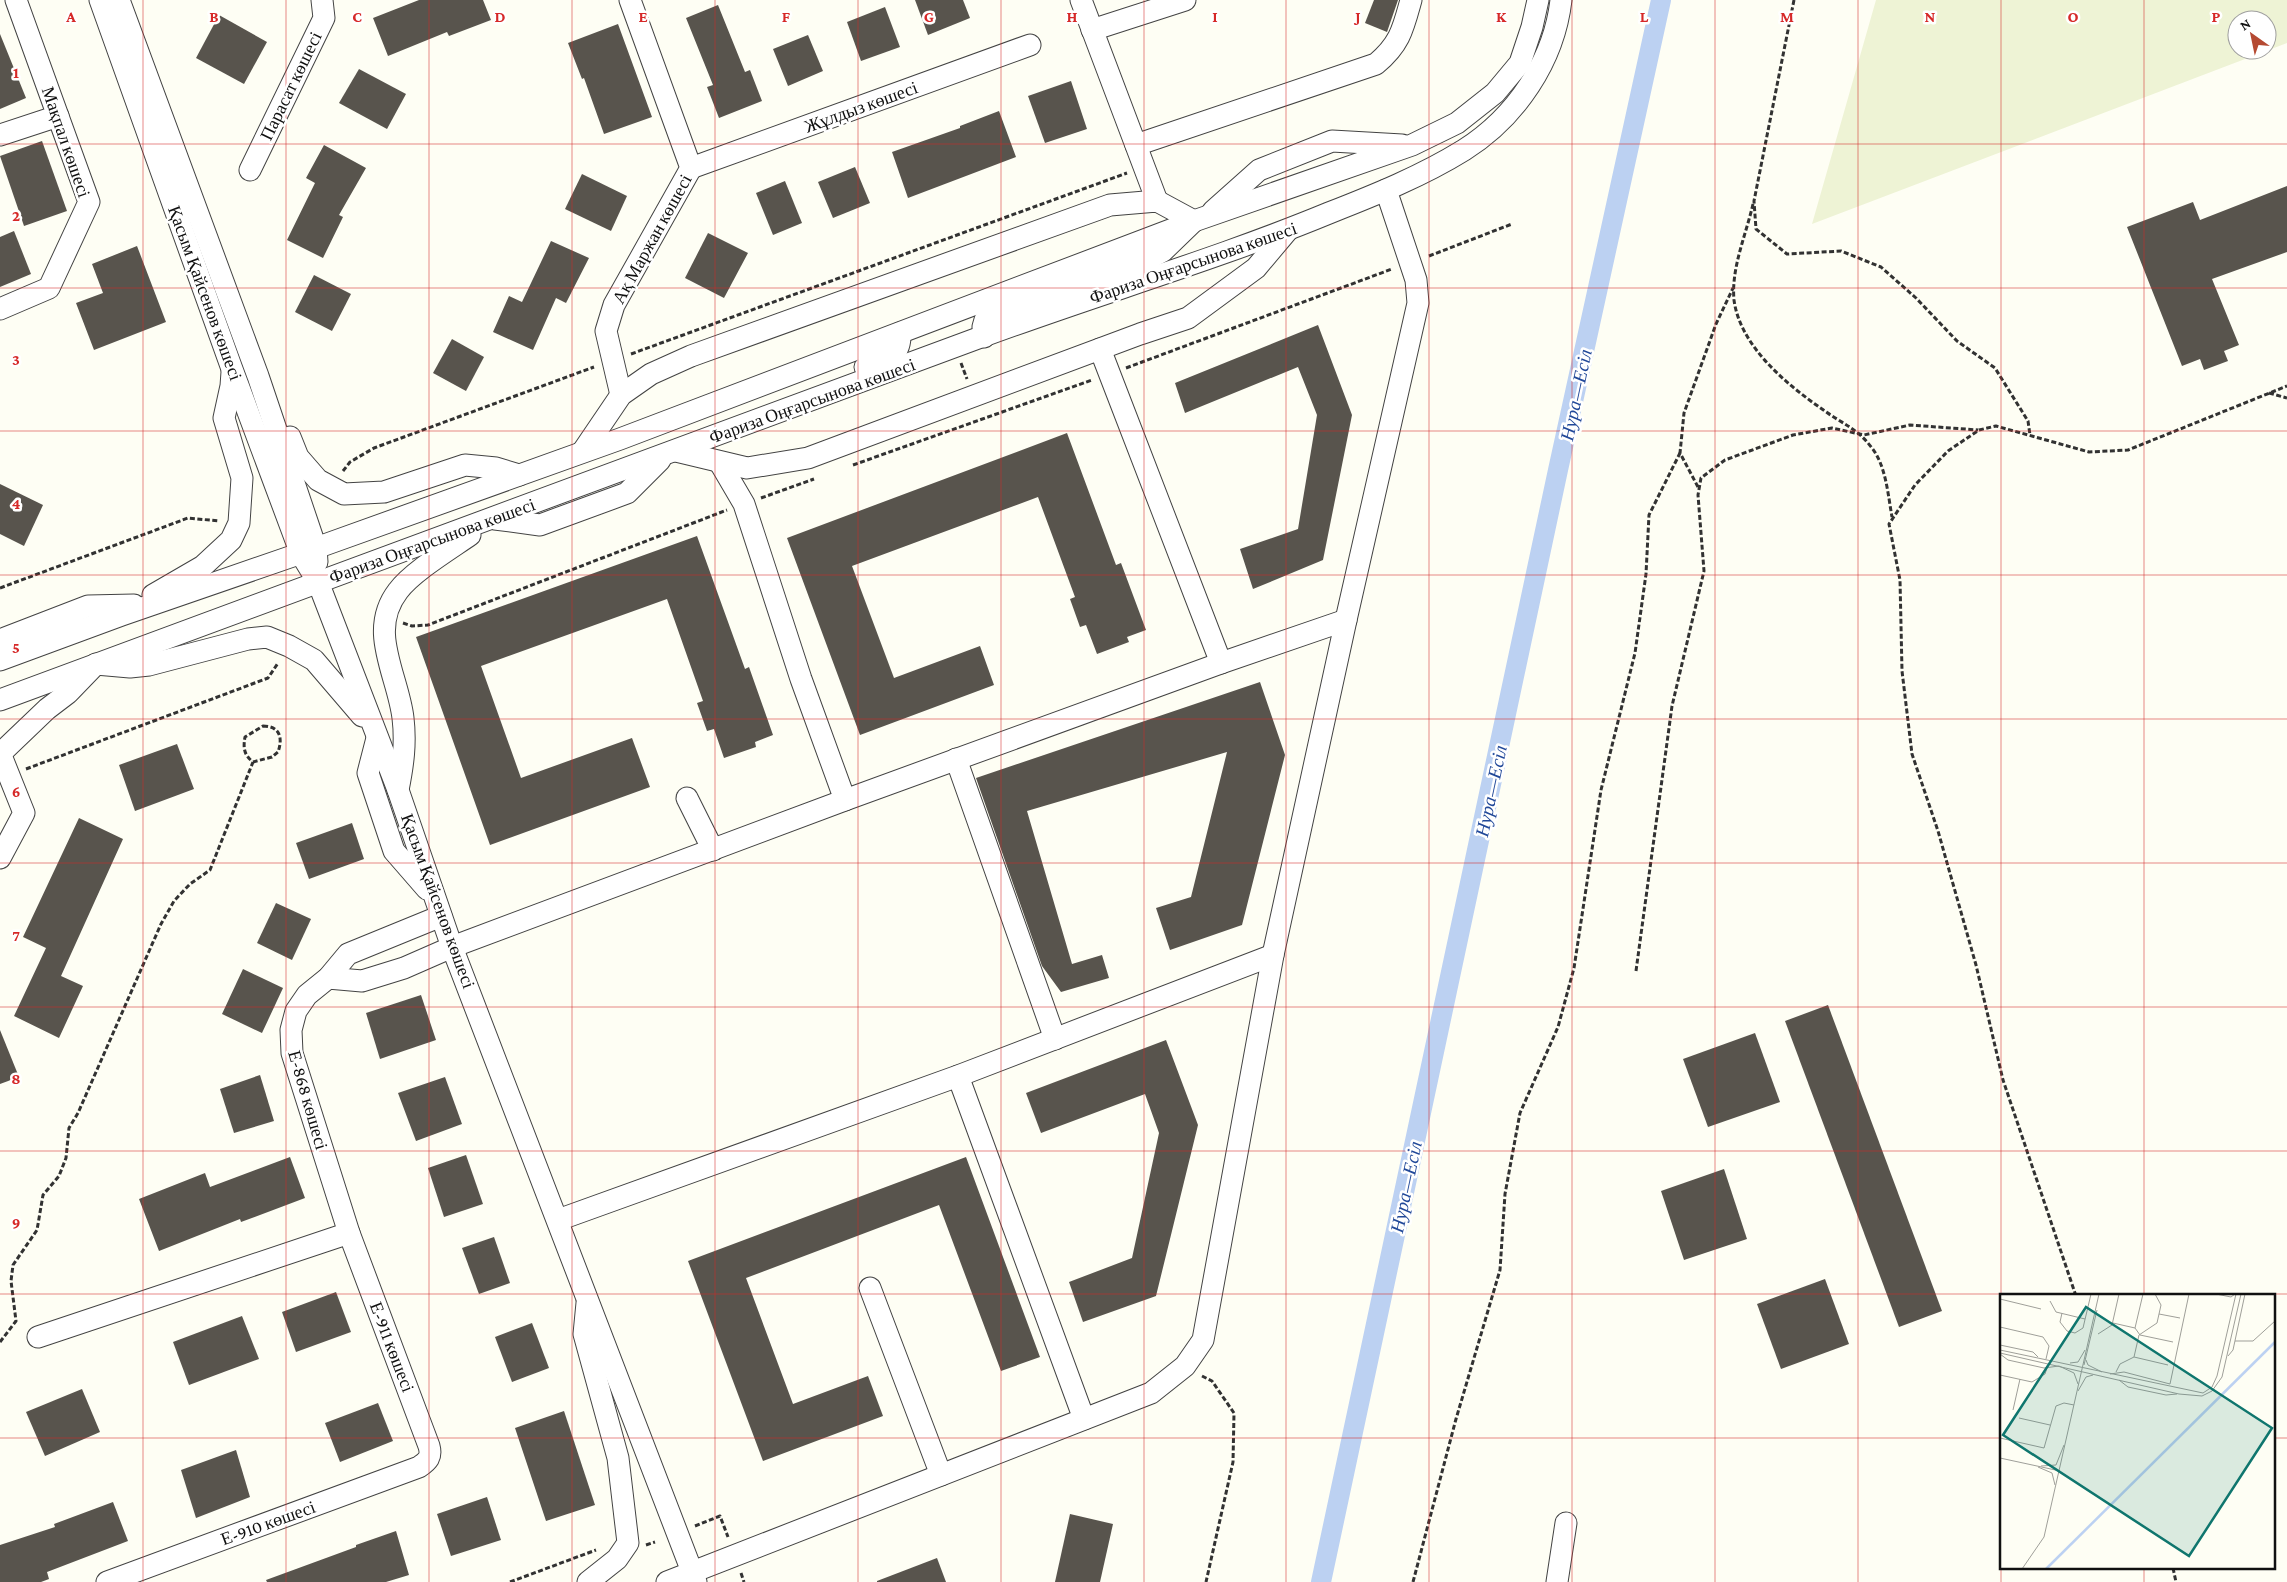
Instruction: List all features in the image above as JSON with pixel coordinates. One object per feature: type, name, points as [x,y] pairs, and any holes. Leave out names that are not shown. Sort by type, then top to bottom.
[{"type":"street","name":"Мақпал көшесі","points":[[0,309],[49,288],[89,202],[16,0]]},
{"type":"street","name":"Қасым Қайсенов көшесі","points":[[100,0],[232,369],[308,551]]},
{"type":"street","name":"Қасым Қайсенов көшесі","points":[[119,0],[258,376],[318,582],[398,790],[452,948],[694,1577]]},
{"type":"street","name":"Парасат көшесі","points":[[250,170],[324,18],[322,0]]},
{"type":"street","name":"Ақ Маржан көшесі","points":[[620,396],[606,330],[614,305],[691,168],[630,0]]},
{"type":"street","points":[[1081,0],[1158,201]]},
{"type":"street","points":[[1092,30],[1184,0]]},
{"type":"street","points":[[1136,145],[1376,64],[1390,52],[1402,33],[1411,0]]},
{"type":"street","name":"Фариза Оңғарсынова көшесі","points":[[0,660],[138,608],[308,551],[519,475],[900,334],[945,315],[1200,219],[1412,146],[1457,124],[1495,93],[1520,64],[1532,27],[1538,0]]},
{"type":"street","name":"Фариза Оңғарсынова көшесі","points":[[0,700],[984,336],[1288,230],[1386,190],[1466,149],[1502,118],[1529,88],[1547,56],[1560,10]]},
{"type":"street","name":"Жұлдыз көшесі","points":[[691,168],[1030,45]]},
{"type":"street","points":[[0,134],[58,116]]},
{"type":"street","points":[[984,336],[983,326],[986,320],[991,317],[1028,301],[1152,257],[1162,251],[1259,170],[1332,141],[1412,146]]},
{"type":"street","points":[[667,1582],[694,1577],[1151,1392],[1185,1366],[1203,1340],[1273,954],[1418,302],[1416,280],[1386,190]]},
{"type":"street","points":[[583,450],[620,396],[651,374],[691,356],[1110,206],[1158,201],[1200,219]]},
{"type":"street","points":[[671,453],[747,468],[808,458],[1188,318],[1256,268],[1288,230]]},
{"type":"street","points":[[671,453],[730,416],[891,356],[898,352],[901,346],[900,334]]},
{"type":"street","points":[[1100,349],[1221,662]]},
{"type":"street","points":[[0,642],[5,638],[88,606],[138,608],[203,566],[230,540],[239,523],[242,478],[224,418],[231,386],[232,369]]},
{"type":"street","points":[[258,376],[273,394],[298,457],[318,480],[344,494],[384,492],[465,466],[496,468],[519,475]]},
{"type":"street","points":[[720,463],[744,504],[801,679],[845,800]]},
{"type":"street","points":[[398,790],[405,742],[403,716],[382,631],[386,610],[398,590],[428,565],[492,519]]},
{"type":"street","points":[[328,978],[362,981],[404,968],[452,948],[845,800],[1221,662],[1346,620]]},
{"type":"street","points":[[4,850],[24,814],[0,754],[47,709],[68,693],[96,664],[130,667],[149,665],[248,639],[266,637],[289,646],[314,660],[376,734],[368,773],[394,851],[438,907]]},
{"type":"street","points":[[956,760],[1055,1038]]},
{"type":"street","points":[[686,798],[712,850]]},
{"type":"street","points":[[0,821],[4,850]]},
{"type":"street","name":"Е-868 көшесі","points":[[349,1232],[292,1053],[291,1030],[296,1011],[307,995],[328,978],[348,954],[438,907]]},
{"type":"street","points":[[558,1220],[958,1076],[1273,954]]},
{"type":"street","points":[[958,1076],[1084,1419]]},
{"type":"street","points":[[38,1337],[349,1232]]},
{"type":"street","name":"Е-911 көшесі","points":[[349,1232],[429,1446],[431,1453],[428,1462]]},
{"type":"street","points":[[870,1288],[941,1476]]},
{"type":"street","points":[[588,1298],[584,1334],[618,1458],[628,1544],[617,1559],[596,1578],[588,1582]]},
{"type":"street","name":"Е-910 көшесі","points":[[107,1582],[419,1467],[428,1462]]},
{"type":"street","points":[[1557,1582],[1566,1523]]},
{"type":"path","points":[[1794,0],[1754,201],[1735,269],[1734,300],[1742,329],[1762,356],[1783,379],[1823,410],[1854,428],[1874,450],[1885,478],[1892,518]]},
{"type":"path","points":[[332,487],[350,462],[374,448],[1144,167]]},
{"type":"path","points":[[1754,201],[1756,229],[1787,254],[1841,250],[1881,267],[1916,298],[1957,341],[1995,368],[2028,421],[2030,435]]},
{"type":"path","points":[[845,468],[1110,374],[1512,224]]},
{"type":"path","points":[[1413,1582],[1456,1419],[1500,1270],[1505,1194],[1520,1112],[1558,1027],[1574,968],[1601,790],[1635,653],[1646,574],[1650,516],[1680,453],[1684,414],[1716,324],[1735,285]]},
{"type":"path","points":[[1636,971],[1672,706],[1704,571],[1699,489],[1701,478],[1725,460],[1793,434],[1832,428],[1860,435],[1891,430],[1910,424],[1979,430],[1996,426],[2089,452],[2128,450],[2287,386]]},
{"type":"path","points":[[2269,393],[2287,398]]},
{"type":"path","points":[[1979,430],[1948,451],[1915,484],[1889,524],[1900,580],[1902,671],[1912,754],[1938,830],[1976,965],[2003,1080],[2075,1294]]},
{"type":"path","points":[[1680,453],[1699,489]]},
{"type":"path","points":[[385,618],[412,626],[428,625],[817,478]]},
{"type":"path","points":[[0,588],[188,518],[239,523]]},
{"type":"path","points":[[9,776],[268,678],[289,646]]},
{"type":"path","points":[[263,726],[272,726],[278,731],[281,739],[278,752],[272,757],[253,762],[247,758],[245,752],[245,737],[263,726]]},
{"type":"path","points":[[0,1342],[16,1321],[11,1281],[12,1265],[37,1230],[43,1196],[59,1176],[66,1158],[69,1128],[78,1113],[161,924],[174,901],[190,884],[210,870],[253,762]]},
{"type":"path","points":[[1185,1366],[1212,1382],[1234,1414],[1233,1462],[1206,1582]]},
{"type":"path","points":[[692,1527],[720,1516],[730,1544]]},
{"type":"path","points":[[646,1546],[655,1542]]},
{"type":"path","points":[[510,1582],[599,1548]]},
{"type":"green space","points":[[1876,0],[2287,0],[2287,43],[2277,47],[2277,10],[2227,10],[2227,60],[2242,60],[1812,224]]},
{"type":"building","points":[[419,0],[483,0],[491,20],[449,36],[447,32],[388,56],[373,18]]},
{"type":"building","points":[[915,0],[963,0],[970,18],[928,35]]},
{"type":"building","points":[[1374,0],[1398,0],[1387,32],[1365,23]]},
{"type":"building","points":[[718,5],[745,72],[750,70],[762,101],[719,118],[707,87],[713,85],[686,18]]},
{"type":"building","points":[[885,7],[900,47],[861,61],[847,22]]},
{"type":"building","points":[[219,15],[267,42],[244,84],[196,58]]},
{"type":"building","points":[[618,24],[652,117],[604,134],[584,78],[582,79],[568,43]]},
{"type":"building","points":[[0,34],[26,98],[0,109]]},
{"type":"building","points":[[808,35],[823,71],[788,86],[773,49]]},
{"type":"building","points":[[359,69],[406,94],[387,129],[339,103]]},
{"type":"building","points":[[1071,81],[1087,129],[1045,143],[1028,96]]},
{"type":"building","points":[[999,111],[1016,157],[908,198],[892,152],[960,128],[960,126]]},
{"type":"building","points":[[42,141],[67,211],[24,226],[0,156]]},
{"type":"building","points":[[324,145],[366,168],[339,215],[343,217],[323,258],[287,240],[315,183],[306,178]]},
{"type":"building","points":[[855,167],[870,203],[833,218],[818,182]]},
{"type":"building","points":[[582,174],[627,196],[611,231],[565,209]]},
{"type":"building","points":[[785,181],[802,223],[773,235],[756,193]]},
{"type":"building","points":[[2287,186],[2287,252],[2212,279],[2239,345],[2224,351],[2228,361],[2204,370],[2200,359],[2182,366],[2127,227],[2193,202],[2200,220]]},
{"type":"building","points":[[14,231],[31,274],[0,287],[0,237]]},
{"type":"building","points":[[708,233],[748,253],[724,298],[685,278]]},
{"type":"building","points":[[551,241],[589,258],[566,303],[556,298],[533,350],[493,332],[509,296],[522,302]]},
{"type":"building","points":[[137,246],[166,322],[94,350],[76,303],[103,293],[92,264]]},
{"type":"building","points":[[314,275],[351,294],[332,331],[295,312]]},
{"type":"building","points":[[1318,325],[1352,415],[1323,560],[1253,589],[1240,549],[1298,529],[1317,415],[1298,367],[1185,413],[1175,383]]},
{"type":"building","points":[[452,339],[484,357],[466,391],[433,373]]},
{"type":"building","points":[[1067,433],[1116,565],[1121,563],[1146,630],[1127,637],[1129,642],[1097,654],[1086,625],[1080,627],[1070,599],[1075,597],[1038,497],[852,566],[894,678],[980,646],[994,685],[860,735],[787,538]]},
{"type":"building","points":[[0,484],[43,505],[24,546],[0,534]]},
{"type":"building","points":[[697,536],[745,669],[749,667],[773,735],[755,742],[756,747],[724,758],[714,729],[707,731],[697,703],[703,701],[667,599],[481,666],[521,778],[632,738],[650,787],[490,845],[416,637]]},
{"type":"building","points":[[1260,682],[1285,755],[1242,925],[1170,950],[1156,908],[1191,897],[1227,752],[1027,811],[1072,964],[1102,955],[1109,978],[1061,992],[1042,966],[976,778]]},
{"type":"building","points":[[177,744],[194,789],[135,811],[119,765]]},
{"type":"building","points":[[79,818],[123,839],[61,976],[83,986],[59,1038],[14,1016],[46,948],[23,937]]},
{"type":"building","points":[[352,823],[364,859],[309,879],[296,843]]},
{"type":"building","points":[[276,903],[311,919],[292,960],[257,943]]},
{"type":"building","points":[[243,969],[283,988],[262,1033],[222,1014]]},
{"type":"building","points":[[421,995],[436,1040],[380,1059],[366,1013]]},
{"type":"building","points":[[1828,1005],[1942,1311],[1899,1327],[1785,1021]]},
{"type":"building","points":[[0,1030],[19,1077],[0,1084]]},
{"type":"building","points":[[1755,1033],[1780,1102],[1708,1127],[1683,1059]]},
{"type":"building","points":[[1166,1040],[1198,1125],[1156,1296],[1083,1322],[1069,1282],[1132,1258],[1159,1133],[1145,1094],[1041,1133],[1026,1093]]},
{"type":"building","points":[[260,1075],[274,1121],[234,1133],[220,1089]]},
{"type":"building","points":[[445,1077],[462,1124],[416,1141],[398,1093]]},
{"type":"building","points":[[466,1155],[483,1204],[444,1217],[428,1168]]},
{"type":"building","points":[[290,1157],[305,1198],[241,1222],[240,1219],[159,1251],[139,1199],[205,1173],[210,1187]]},
{"type":"building","points":[[966,1157],[1040,1357],[1001,1371],[939,1205],[746,1278],[793,1404],[868,1376],[883,1416],[763,1461],[688,1261]]},
{"type":"building","points":[[1724,1169],[1747,1239],[1684,1260],[1661,1191]]},
{"type":"building","points":[[494,1237],[510,1283],[479,1294],[462,1248]]},
{"type":"building","points":[[1825,1279],[1849,1344],[1781,1369],[1757,1304]]},
{"type":"building","points":[[336,1292],[351,1332],[296,1352],[282,1312]]},
{"type":"building","points":[[242,1316],[259,1359],[189,1385],[173,1342]]},
{"type":"building","points":[[532,1323],[549,1368],[512,1382],[495,1337]]},
{"type":"building","points":[[82,1389],[100,1432],[45,1456],[26,1412]]},
{"type":"building","points":[[378,1403],[393,1441],[340,1462],[325,1423]]},
{"type":"building","points":[[564,1411],[595,1505],[546,1521],[515,1428]]},
{"type":"building","points":[[236,1450],[250,1497],[196,1518],[181,1470]]},
{"type":"building","points":[[487,1497],[501,1540],[451,1556],[437,1514]]},
{"type":"building","points":[[113,1502],[128,1541],[47,1572],[49,1579],[41,1582],[0,1582],[0,1545],[55,1527],[54,1524]]},
{"type":"building","points":[[1070,1514],[1113,1524],[1100,1582],[1055,1582]]},
{"type":"building","points":[[396,1531],[409,1575],[386,1582],[267,1582],[266,1580],[356,1547],[356,1545]]},
{"type":"building","points":[[937,1558],[946,1582],[877,1582],[877,1581]]},
{"type":"waterway","name":"Нура—Есіл","points":[[1321,1582],[1558,470],[1661,0]]}]
